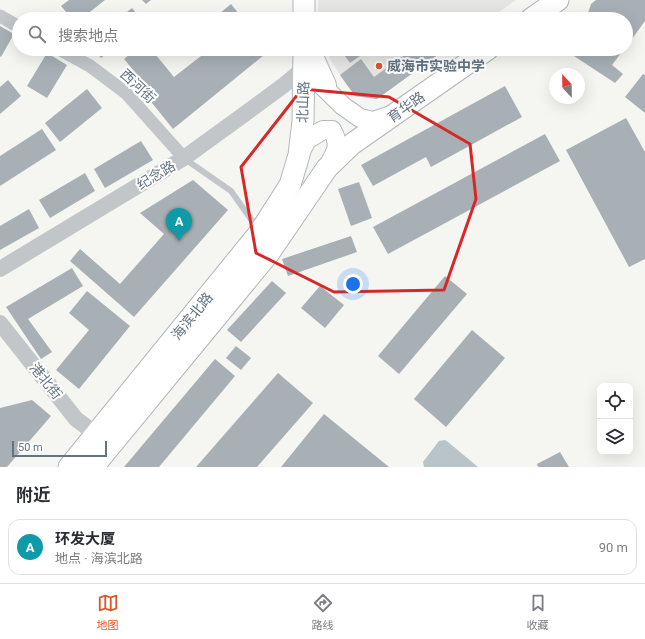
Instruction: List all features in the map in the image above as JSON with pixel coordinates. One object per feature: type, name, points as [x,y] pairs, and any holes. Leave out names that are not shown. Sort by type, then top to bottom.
[{"type":"main road","points":[[304,0],[304,12]]},
{"type":"main road","points":[[541,12],[558,0]]},
{"type":"main road","name":"北山路","points":[[299,155],[303,121],[307,56]]},
{"type":"main road","points":[[308,56],[333,97],[360,118],[373,121],[396,114]]},
{"type":"main road","name":"育华路","points":[[327,168],[352,144],[478,56]]},
{"type":"main road","points":[[299,155],[307,140],[323,130],[332,130],[336,138],[337,150],[327,168]]},
{"type":"main road","name":"海滨北路","points":[[69,467],[260,232],[290,185],[299,155]]},
{"type":"main road","name":"海滨北路","points":[[96,466],[269,253],[327,168]]},
{"type":"street","points":[[0,16],[12,23]]},
{"type":"street","name":"西河街","points":[[72,56],[90,66],[126,93],[184,158]]},
{"type":"street","name":"纪念路","points":[[0,269],[184,158],[284,85],[306,56]]},
{"type":"street","name":"港北街","points":[[0,323],[76,419],[96,434]]},
{"type":"lane","points":[[184,158],[231,191],[260,232]]},
{"type":"highlighted area","points":[[302,89],[389,97],[470,144],[476,199],[444,290],[334,292],[256,253],[241,167]]},
{"type":"shaded area","name":"威海市实验中学","points":[[318,0],[516,0],[499,12],[318,12]]},
{"type":"shaded area","name":"威海市实验中学","points":[[436,56],[377,99],[355,96],[329,57]]},
{"type":"shaded area","points":[[445,440],[478,467],[424,467],[423,462],[439,441]]},
{"type":"building","points":[[69,0],[105,0],[90,12],[66,12],[61,6]]},
{"type":"building","points":[[142,0],[151,0],[146,4]]},
{"type":"building","points":[[596,0],[645,0],[645,21],[633,37],[633,12],[588,12],[591,4]]},
{"type":"building","points":[[231,4],[237,12],[221,12]]},
{"type":"building","points":[[132,8],[135,12],[127,12]]},
{"type":"building","points":[[0,26],[12,33],[12,38],[1,57]]},
{"type":"building","points":[[45,56],[52,56],[67,65],[47,98],[27,86]]},
{"type":"building","points":[[128,56],[157,56],[174,77],[201,56],[263,56],[173,129],[148,98],[153,94],[124,59]]},
{"type":"building","points":[[345,56],[360,56],[350,63]]},
{"type":"building","points":[[403,56],[436,56],[377,99],[355,96],[340,75],[361,59],[374,77]]},
{"type":"building","points":[[574,56],[619,56],[612,65],[623,74],[615,83]]},
{"type":"building","points":[[643,74],[645,75],[645,113],[625,97]]},
{"type":"building","points":[[8,80],[21,96],[0,114],[0,87]]},
{"type":"building","points":[[505,86],[522,117],[431,167],[426,157],[373,186],[361,165]]},
{"type":"building","points":[[87,89],[102,108],[60,142],[45,123]]},
{"type":"building","points":[[626,118],[645,152],[645,259],[629,267],[566,150]]},
{"type":"building","points":[[42,129],[56,150],[0,186],[0,156]]},
{"type":"building","points":[[545,134],[560,161],[388,254],[373,227]]},
{"type":"building","points":[[141,141],[153,160],[105,188],[94,169]]},
{"type":"building","points":[[85,173],[95,191],[50,218],[39,200]]},
{"type":"building","points":[[193,180],[228,210],[134,317],[70,261],[80,249],[120,284],[164,234],[140,213]]},
{"type":"building","points":[[359,182],[372,218],[351,226],[338,189]]},
{"type":"building","points":[[29,209],[39,228],[0,250],[0,226]]},
{"type":"building","points":[[351,236],[357,252],[288,276],[282,259]]},
{"type":"building","points":[[72,268],[83,286],[28,319],[52,352],[41,359],[6,307]]},
{"type":"building","points":[[445,276],[467,294],[399,374],[378,356]]},
{"type":"building","points":[[272,281],[286,293],[241,342],[227,330]]},
{"type":"building","points":[[320,286],[344,305],[325,328],[301,308]]},
{"type":"building","points":[[87,291],[130,326],[79,389],[56,370],[89,330],[69,313]]},
{"type":"building","points":[[472,330],[505,358],[446,427],[414,399]]},
{"type":"building","points":[[236,346],[251,358],[241,370],[226,358]]},
{"type":"building","points":[[215,359],[235,376],[159,467],[124,467]]},
{"type":"building","points":[[278,373],[313,403],[257,467],[196,467]]},
{"type":"building","points":[[32,400],[51,416],[7,467],[0,467],[0,408]]},
{"type":"building","points":[[324,414],[389,467],[281,467]]},
{"type":"building","points":[[560,452],[569,467],[538,467],[537,464]]},
{"type":"place","name":"威海市实验中学","points":[[379,66]]},
{"type":"place","name":"环发大厦","points":[[179,241]]}]
